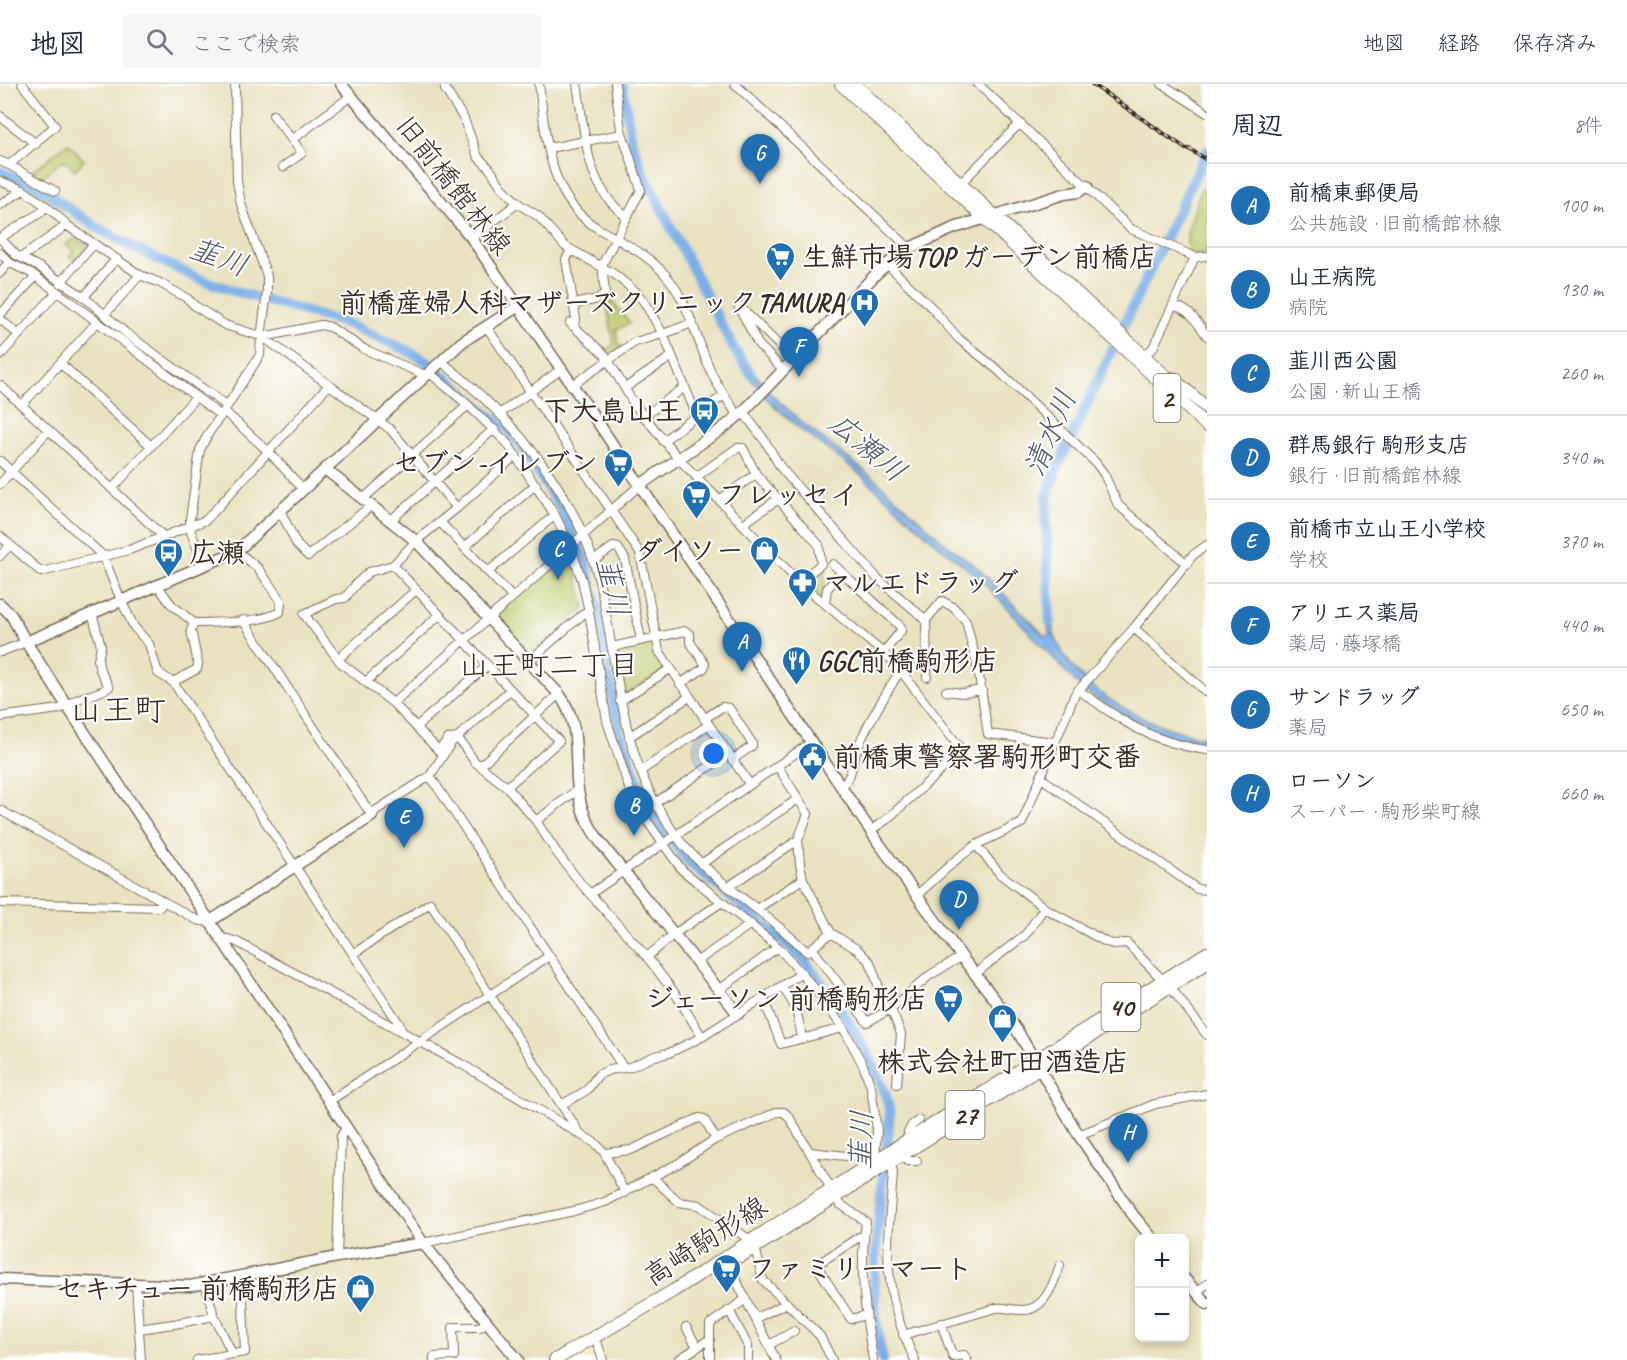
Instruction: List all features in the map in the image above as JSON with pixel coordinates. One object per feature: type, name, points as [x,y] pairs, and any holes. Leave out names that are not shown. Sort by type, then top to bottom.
[{"type":"main road","name":"2","points":[[841,84],[1207,416]]},
{"type":"main road","name":"2","points":[[854,84],[960,183],[989,217]]},
{"type":"main road","name":"2","points":[[1143,358],[1180,384],[1207,408]]},
{"type":"main road","name":"2","points":[[1143,358],[1207,426]]},
{"type":"main road","name":"2","points":[[1143,358],[1146,376],[1207,436]]},
{"type":"main road","name":"40","points":[[1037,1065],[1166,984],[1207,953]]},
{"type":"main road","name":"40","points":[[1166,984],[1207,963]]},
{"type":"main road","name":"高崎駒形線","points":[[885,1158],[910,1138],[1037,1065]]},
{"type":"main road","name":"高崎駒形線","points":[[572,1360],[885,1158],[1037,1065]]},
{"type":"main road","name":"高崎駒形線","points":[[555,1360],[727,1261]]},
{"type":"street","points":[[9,165],[55,126],[22,84]]},
{"type":"street","points":[[204,565],[191,526],[200,450],[207,434],[260,355],[267,293],[267,276],[241,204],[237,181],[236,84]]},
{"type":"street","name":"旧前橋館林線","points":[[341,84],[471,238],[871,830],[961,957],[996,1001],[1078,1134],[1148,1234]]},
{"type":"street","points":[[539,84],[557,183],[569,201],[584,219],[642,254],[663,272],[678,294],[711,371],[724,395],[765,441],[781,468],[877,578],[926,620]]},
{"type":"street","points":[[577,84],[586,142],[597,182],[609,200],[627,217]]},
{"type":"street","points":[[574,304],[603,297],[606,290],[603,263],[636,203],[641,186],[622,134],[615,84]]},
{"type":"street","points":[[735,84],[908,247]]},
{"type":"street","points":[[978,84],[1131,229],[1194,257],[1207,256]]},
{"type":"street","points":[[1162,84],[1207,113]]},
{"type":"street","points":[[445,88],[464,119],[478,157],[490,169],[501,186],[518,203],[538,216],[555,237],[571,250],[603,268],[636,292],[644,302],[663,334],[697,416]]},
{"type":"street","points":[[293,139],[351,96]]},
{"type":"street","points":[[273,115],[302,153],[283,167]]},
{"type":"street","points":[[0,116],[36,144]]},
{"type":"street","points":[[960,183],[1020,123]]},
{"type":"street","points":[[549,148],[622,134]]},
{"type":"street","points":[[0,161],[55,191]]},
{"type":"street","points":[[0,181],[23,190],[67,225],[140,275],[160,283],[225,325],[262,337],[390,429],[457,508]]},
{"type":"street","points":[[393,703],[640,485],[741,414],[887,264],[908,247],[941,232],[1064,194],[1078,192],[1087,186]]},
{"type":"street","points":[[0,205],[23,190]]},
{"type":"street","points":[[471,238],[518,203]]},
{"type":"street","points":[[46,206],[40,213],[0,238],[16,255],[39,267],[84,297],[224,411],[269,452],[303,489]]},
{"type":"street","points":[[22,257],[67,225]]},
{"type":"street","points":[[60,283],[94,244]]},
{"type":"street","points":[[571,250],[566,259],[576,319],[571,325],[597,347],[609,361],[643,417],[679,459],[799,582],[894,662],[899,672],[961,751],[886,820],[871,830]]},
{"type":"street","points":[[0,253],[9,262],[35,277],[98,322],[196,397],[224,411]]},
{"type":"street","points":[[1143,358],[1153,348],[1194,257]]},
{"type":"street","points":[[84,297],[116,259]]},
{"type":"street","points":[[0,273],[9,262]]},
{"type":"street","points":[[887,264],[932,308],[959,339],[999,371],[1101,468],[1118,505],[1187,564]]},
{"type":"street","points":[[105,314],[140,275]]},
{"type":"street","points":[[19,335],[0,317],[35,277]]},
{"type":"street","points":[[0,356],[56,293]]},
{"type":"street","points":[[783,370],[758,344],[738,304],[793,359]]},
{"type":"street","points":[[1173,306],[1189,314],[1207,336]]},
{"type":"street","points":[[0,652],[237,550],[462,342],[517,307]]},
{"type":"street","points":[[22,405],[98,322]]},
{"type":"street","points":[[571,386],[635,342],[692,323]]},
{"type":"street","points":[[262,337],[321,324],[364,348],[434,367],[469,383],[501,413],[525,439],[560,490],[593,561],[602,592],[620,702],[629,737],[655,803],[684,847],[701,864],[758,908],[807,952],[831,933]]},
{"type":"street","points":[[486,326],[640,553],[659,651],[750,785]]},
{"type":"street","points":[[625,388],[672,356]]},
{"type":"street","points":[[60,363],[151,446]]},
{"type":"street","points":[[434,367],[432,375],[494,429],[516,455],[572,545],[589,609],[610,730],[630,788],[645,818],[682,870],[778,947],[802,973],[843,1028],[863,1065],[869,1080],[885,1158],[892,1172],[889,1270],[892,1292],[903,1335],[915,1360]]},
{"type":"street","points":[[501,413],[560,370]]},
{"type":"street","points":[[0,385],[164,537]]},
{"type":"street","points":[[0,536],[41,572],[129,550],[206,520],[328,386]]},
{"type":"street","points":[[643,417],[685,387]]},
{"type":"street","points":[[663,441],[724,395]]},
{"type":"street","points":[[112,489],[196,397]]},
{"type":"street","points":[[280,510],[297,545],[308,556],[367,502],[412,455],[468,405]]},
{"type":"street","points":[[390,521],[494,429]]},
{"type":"street","points":[[0,484],[48,431]]},
{"type":"street","points":[[696,477],[737,448],[743,448],[756,474],[819,545],[821,564],[799,582]]},
{"type":"street","points":[[458,738],[448,739],[439,751],[393,703],[341,663],[304,614],[336,598],[345,598],[369,572],[393,565],[416,541],[516,455]]},
{"type":"street","points":[[0,461],[103,556],[134,627],[149,644],[158,673],[174,682],[400,1025],[402,1032]]},
{"type":"street","points":[[325,469],[416,541],[559,694],[575,727],[577,790],[585,818],[738,1014]]},
{"type":"street","points":[[718,500],[756,474]]},
{"type":"street","points":[[465,547],[536,484]]},
{"type":"street","points":[[743,524],[778,498]]},
{"type":"street","points":[[488,572],[555,515]]},
{"type":"street","points":[[440,522],[512,597]]},
{"type":"street","points":[[0,556],[10,545]]},
{"type":"street","points":[[917,895],[957,859],[976,846],[1022,823],[1070,704],[1079,689],[1134,628],[1197,551],[1207,545]]},
{"type":"street","points":[[593,561],[614,547],[618,548],[625,559],[641,640]]},
{"type":"street","points":[[157,585],[171,604],[194,623],[243,621],[280,612],[280,601],[258,568],[237,550]]},
{"type":"street","points":[[833,564],[901,627],[901,631],[883,653]]},
{"type":"street","points":[[393,565],[559,741],[507,786]]},
{"type":"street","points":[[825,603],[827,589],[841,572]]},
{"type":"street","points":[[338,659],[416,590]]},
{"type":"street","points":[[927,677],[926,620],[942,601],[966,621],[982,690],[988,734],[1054,742]]},
{"type":"street","points":[[0,604],[11,615],[67,706],[423,1243],[518,1360]]},
{"type":"street","points":[[529,661],[589,609]]},
{"type":"street","points":[[0,717],[67,706],[74,700],[104,691],[109,687],[100,670],[98,660],[101,646],[92,612]]},
{"type":"street","points":[[367,681],[439,615]]},
{"type":"street","points":[[243,621],[372,816]]},
{"type":"street","points":[[174,682],[197,669],[191,630],[194,623]]},
{"type":"street","points":[[1134,628],[1207,693]]},
{"type":"street","points":[[612,646],[684,631],[690,634],[690,642],[705,664],[704,668],[680,684]]},
{"type":"street","points":[[417,726],[488,665]]},
{"type":"street","points":[[620,702],[670,669]]},
{"type":"street","points":[[842,786],[848,782],[867,724],[899,672]]},
{"type":"street","points":[[1079,689],[1118,718],[1177,744],[1207,750]]},
{"type":"street","points":[[0,810],[163,902],[197,920],[209,922],[430,776],[451,743],[510,690]]},
{"type":"street","points":[[946,691],[963,693],[982,690]]},
{"type":"street","points":[[480,766],[559,694]]},
{"type":"street","points":[[629,737],[689,697]]},
{"type":"street","points":[[641,771],[706,722],[722,707],[729,708],[752,743],[752,746],[655,803]]},
{"type":"street","points":[[458,738],[480,766],[507,786],[590,894],[647,957],[677,996],[702,1037]]},
{"type":"street","points":[[590,894],[812,742]]},
{"type":"street","points":[[778,767],[808,814],[798,840],[803,879],[831,933],[858,950],[870,962],[901,1034],[897,1084]]},
{"type":"street","points":[[430,776],[623,1067]]},
{"type":"street","points":[[1040,777],[1197,889],[1207,890]]},
{"type":"street","points":[[536,821],[577,790]]},
{"type":"street","points":[[701,864],[798,799]]},
{"type":"street","points":[[728,887],[798,840]]},
{"type":"street","points":[[976,846],[1000,874],[1044,908],[1106,942],[1126,943],[1166,984],[1207,1035]]},
{"type":"street","points":[[758,908],[803,879]]},
{"type":"street","points":[[0,903],[160,907],[163,902]]},
{"type":"street","points":[[647,957],[674,934],[722,902]]},
{"type":"street","points":[[353,954],[429,903],[562,1104],[585,1143],[600,1154],[622,1194]]},
{"type":"street","points":[[975,974],[1026,934],[1044,908]]},
{"type":"street","points":[[696,962],[751,924]]},
{"type":"street","points":[[220,939],[237,942],[463,1065],[595,1143],[605,1153],[622,1194]]},
{"type":"street","points":[[719,990],[778,947]]},
{"type":"street","points":[[812,948],[867,1022],[891,1009],[930,975],[961,957]]},
{"type":"street","points":[[328,1102],[549,956]]},
{"type":"street","points":[[562,1104],[587,1090],[598,1075],[630,1067],[655,1056],[669,1053],[702,1037],[802,973]]},
{"type":"street","points":[[782,987],[799,1017],[802,1039]]},
{"type":"street","points":[[764,999],[781,1044],[843,1028]]},
{"type":"street","points":[[1078,1134],[1155,1104],[1207,1094]]},
{"type":"street","points":[[0,1279],[190,1286],[337,1257],[423,1243],[574,1211],[622,1194],[716,1139],[780,1111],[787,1113],[843,1207],[866,1222],[864,1277],[866,1315],[873,1359]]},
{"type":"street","points":[[605,1153],[631,1150],[699,1118],[704,1119],[716,1139]]},
{"type":"street","points":[[910,1138],[908,1132],[919,1120]]},
{"type":"street","points":[[337,1257],[340,1136],[346,1128]]},
{"type":"street","points":[[810,1152],[917,1161]]},
{"type":"street","points":[[652,1177],[679,1202],[699,1205],[753,1244],[763,1280],[820,1336],[832,1360]]},
{"type":"street","points":[[864,1236],[859,1236],[821,1262],[819,1268],[851,1319],[866,1315]]},
{"type":"street","points":[[727,1261],[776,1360]]},
{"type":"street","points":[[903,1335],[996,1308],[1029,1309],[1048,1296],[1060,1265]]},
{"type":"street","points":[[197,1360],[245,1352],[242,1275]]},
{"type":"street","points":[[1189,1283],[1207,1304]]},
{"type":"street","points":[[205,1284],[214,1316],[232,1353]]},
{"type":"street","points":[[1197,1292],[1207,1284]]},
{"type":"street","points":[[136,1285],[141,1360]]},
{"type":"street","points":[[710,1360],[710,1324],[746,1299]]},
{"type":"street","points":[[756,1318],[787,1303]]},
{"type":"street","points":[[729,1310],[748,1346],[748,1360]]},
{"type":"street","points":[[140,1329],[214,1316]]},
{"type":"street","points":[[434,1360],[434,1357],[454,1356],[453,1327],[480,1327],[487,1322]]},
{"type":"street","points":[[941,1323],[953,1357],[964,1355],[966,1360]]},
{"type":"street","points":[[686,1327],[697,1347]]},
{"type":"street","points":[[769,1345],[794,1331]]},
{"type":"street","points":[[678,1360],[688,1357],[697,1347],[710,1339]]},
{"type":"street","points":[[598,1345],[603,1360]]},
{"type":"green space","points":[[68,143],[84,160],[75,170],[63,160],[39,179],[30,173]]},
{"type":"green space","points":[[1201,189],[1207,189],[1207,254],[1196,255],[1187,251],[1187,233]]},
{"type":"green space","points":[[75,239],[88,246],[75,262],[69,256],[73,251],[66,244]]},
{"type":"green space","points":[[610,299],[630,323],[616,330],[619,345],[623,347],[612,355],[607,355],[605,351],[614,344],[606,300]]},
{"type":"green space","points":[[567,553],[571,554],[585,608],[533,654],[529,654],[497,619],[496,615]]},
{"type":"green space","points":[[825,565],[824,596],[821,597],[805,583],[805,580]]},
{"type":"green space","points":[[653,641],[666,666],[665,670],[625,696],[622,694],[615,651],[617,648]]},
{"type":"water","points":[[740,362],[745,362],[772,395],[803,423],[876,480],[946,544],[978,568],[1046,637],[1049,634],[1047,614],[1050,607],[1054,635],[1067,659],[1081,677],[1099,692],[1141,717],[1185,733],[1207,738],[1207,747],[1168,737],[1141,725],[1084,691],[979,578],[938,545],[855,470],[800,429],[768,400],[741,367]]},
{"type":"waterway","name":"広瀬川","points":[[622,84],[632,143],[643,173],[733,347],[751,374]]},
{"type":"waterway","name":"清水川","points":[[1123,327],[1207,151]]},
{"type":"waterway","name":"韮川","points":[[0,171],[46,192],[96,227],[136,249],[197,278],[348,324],[408,351],[425,360],[509,431],[522,447],[562,510],[584,558],[595,599],[619,731],[644,800],[662,829],[691,864],[780,938],[806,963],[844,1015],[865,1049],[886,1095],[890,1113],[875,1269],[877,1331],[883,1360]]},
{"type":"waterway","name":"清水川","points":[[1050,622],[1046,518],[1048,494],[1056,471],[1112,350]]},
{"type":"railway","points":[[1092,84],[1186,149],[1207,160]]},
{"type":"place","name":"サンドラッグ","points":[[760,184]]},
{"type":"place","name":"生鮮市場TOP ガーデン前橋店","points":[[781,282]]},
{"type":"place","name":"前橋産婦人科マザーズクリニックTAMURA","points":[[865,328]]},
{"type":"place","name":"アリエス薬局","points":[[799,377]]},
{"type":"place","name":"下大島山王","points":[[704,436]]},
{"type":"place","name":"セブン-イレブン","points":[[619,488]]},
{"type":"place","name":"フレッセイ","points":[[697,520]]},
{"type":"place","name":"ダイソー","points":[[765,576]]},
{"type":"place","name":"広瀬","points":[[168,578]]},
{"type":"place","name":"韮川西公園","points":[[558,580]]},
{"type":"place","name":"マルエドラッグ","points":[[802,608]]},
{"type":"place","name":"前橋東郵便局","points":[[742,672]]},
{"type":"place","name":"GGC前橋駒形店","points":[[796,686]]},
{"type":"place","name":"前橋東警察署駒形町交番","points":[[812,782]]},
{"type":"place","name":"山王病院","points":[[634,836]]},
{"type":"place","name":"前橋市立山王小学校","points":[[404,848]]},
{"type":"place","name":"群馬銀行 駒形支店","points":[[959,930]]},
{"type":"place","name":"ジェーソン 前橋駒形店","points":[[949,1024]]},
{"type":"place","name":"株式会社町田酒造店","points":[[1003,1044]]},
{"type":"place","name":"ローソン","points":[[1128,1163]]},
{"type":"place","name":"ファミリーマート","points":[[727,1294]]},
{"type":"place","name":"セキチュー 前橋駒形店","points":[[361,1314]]},
{"type":"district","name":"山王町二丁目","points":[[549,665]]},
{"type":"district","name":"山王町","points":[[118,709]]}]
